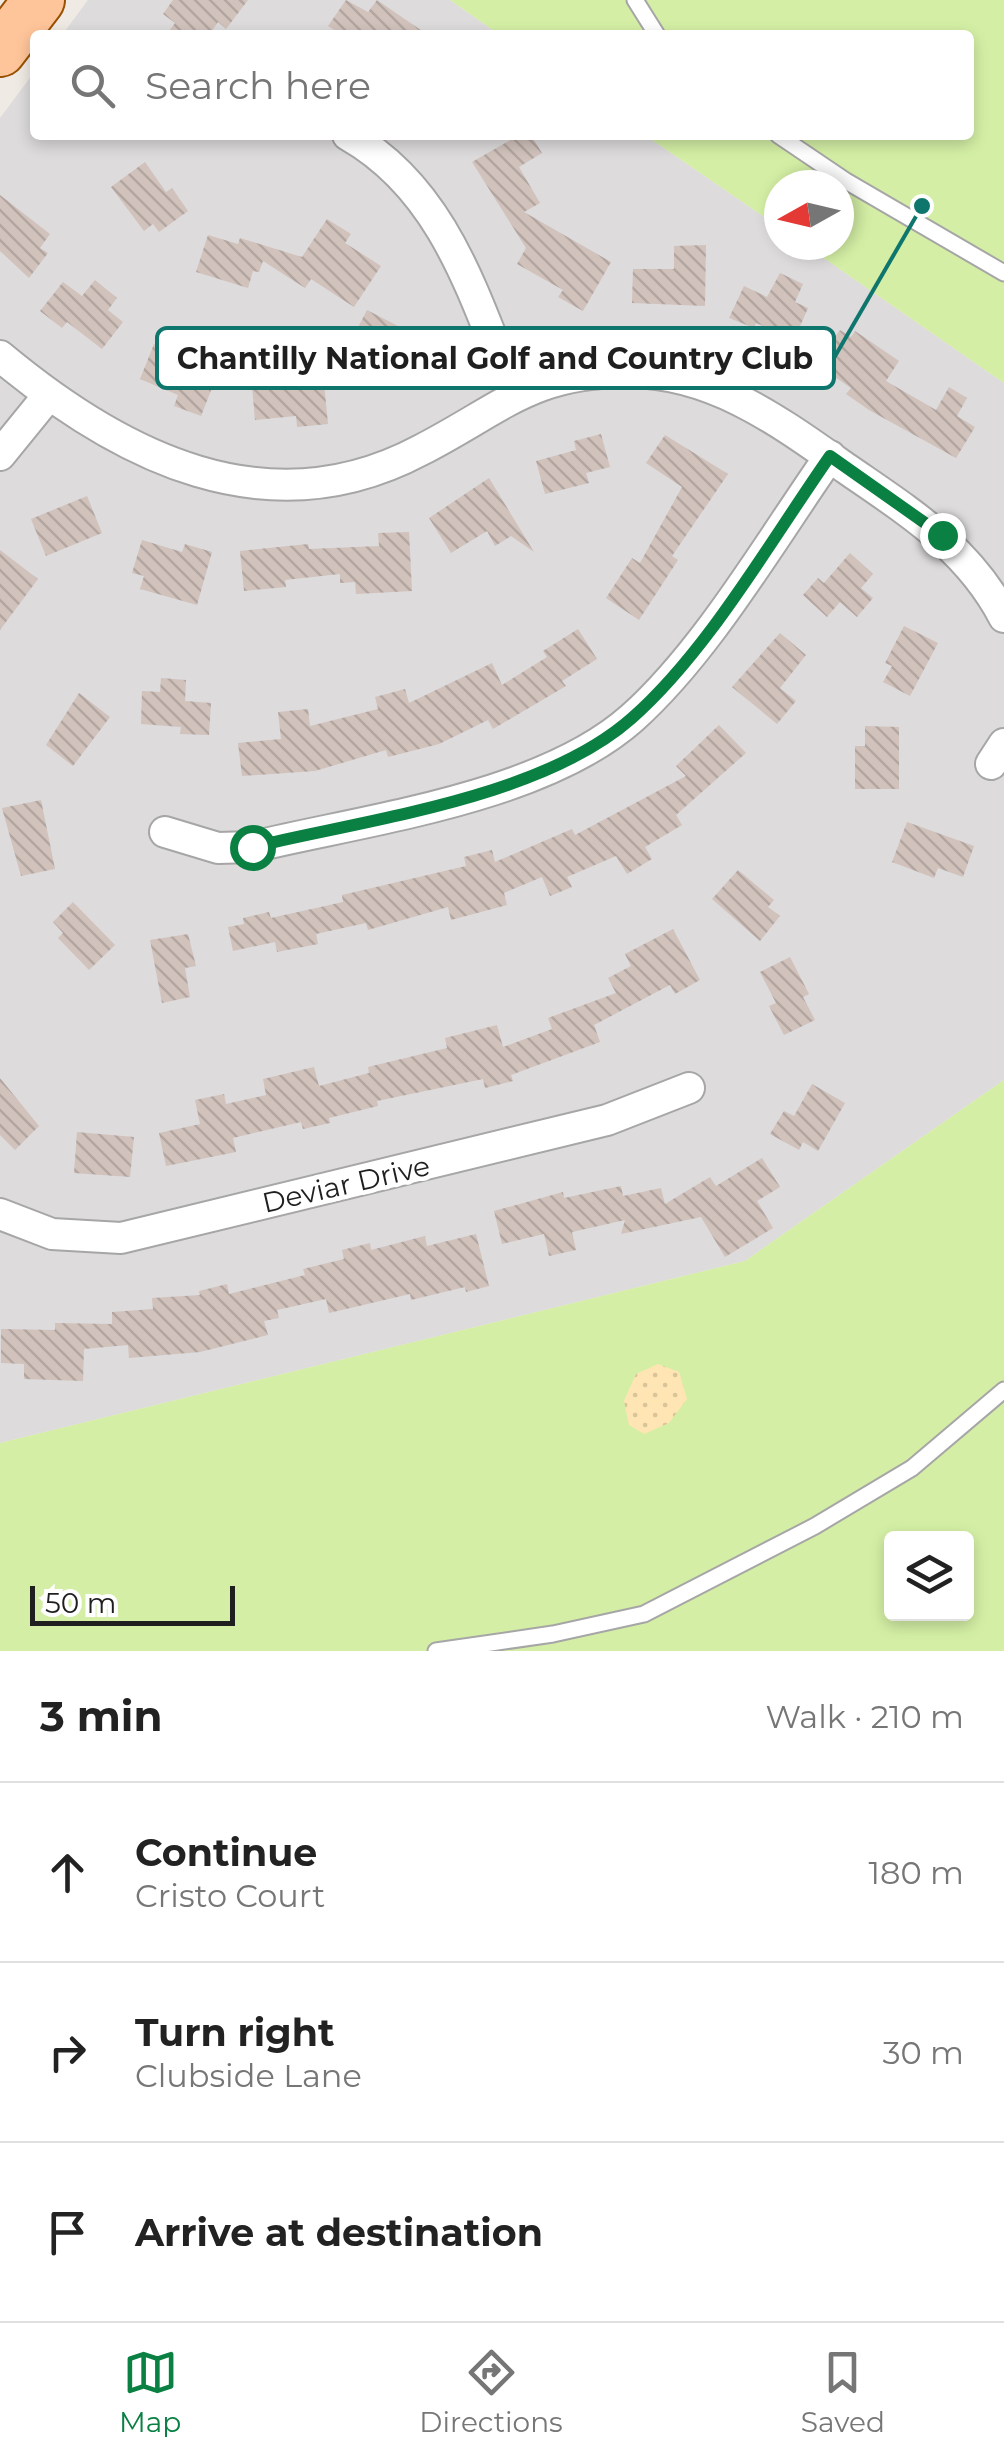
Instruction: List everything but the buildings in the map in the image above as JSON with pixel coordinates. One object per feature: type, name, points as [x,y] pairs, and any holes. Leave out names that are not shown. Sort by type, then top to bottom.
[{"type":"main road","points":[[0,51],[39,0]]},
{"type":"street","points":[[357,140],[412,182],[448,234],[514,394]]},
{"type":"street","points":[[0,356],[48,396],[104,434],[159,461],[215,478],[279,483],[333,479],[390,464],[420,451],[514,394],[550,382],[632,372],[680,378],[752,404],[942,535],[970,563],[1004,617]]},
{"type":"street","points":[[0,455],[48,396]]},
{"type":"street","points":[[165,832],[218,848],[252,847],[511,784],[578,756],[630,720],[675,675],[830,456]]},
{"type":"street","name":"Deviar Drive","points":[[0,1214],[52,1234],[121,1238],[607,1120],[690,1088]]},
{"type":"lane","points":[[634,0],[654,30]]},
{"type":"lane","points":[[785,140],[846,182],[1004,273]]},
{"type":"lane","points":[[436,1651],[553,1634],[644,1614],[814,1526],[912,1468],[1004,1390]]},
{"type":"shaded area","points":[[88,0],[450,0],[493,30],[66,30]]},
{"type":"shaded area","points":[[30,78],[30,140],[652,140],[764,217],[764,260],[827,260],[1004,383],[1004,1080],[745,1261],[0,1443],[0,118]]},
{"type":"green space","points":[[450,0],[1004,0],[1004,383],[827,260],[854,260],[854,170],[764,170],[764,217],[652,140],[974,140],[974,30],[493,30]]},
{"type":"green space","points":[[1004,1080],[1004,1651],[0,1651],[0,1443],[745,1261]]},
{"type":"sand","points":[[658,1364],[679,1372],[687,1399],[669,1423],[644,1434],[629,1425],[624,1401],[636,1374]]},
{"type":"place","name":"Chantilly National Golf and Country Club","points":[[922,206]]},
{"type":"route","points":[[252,847],[511,784],[578,756],[630,720],[675,675],[830,456],[942,535]]}]
